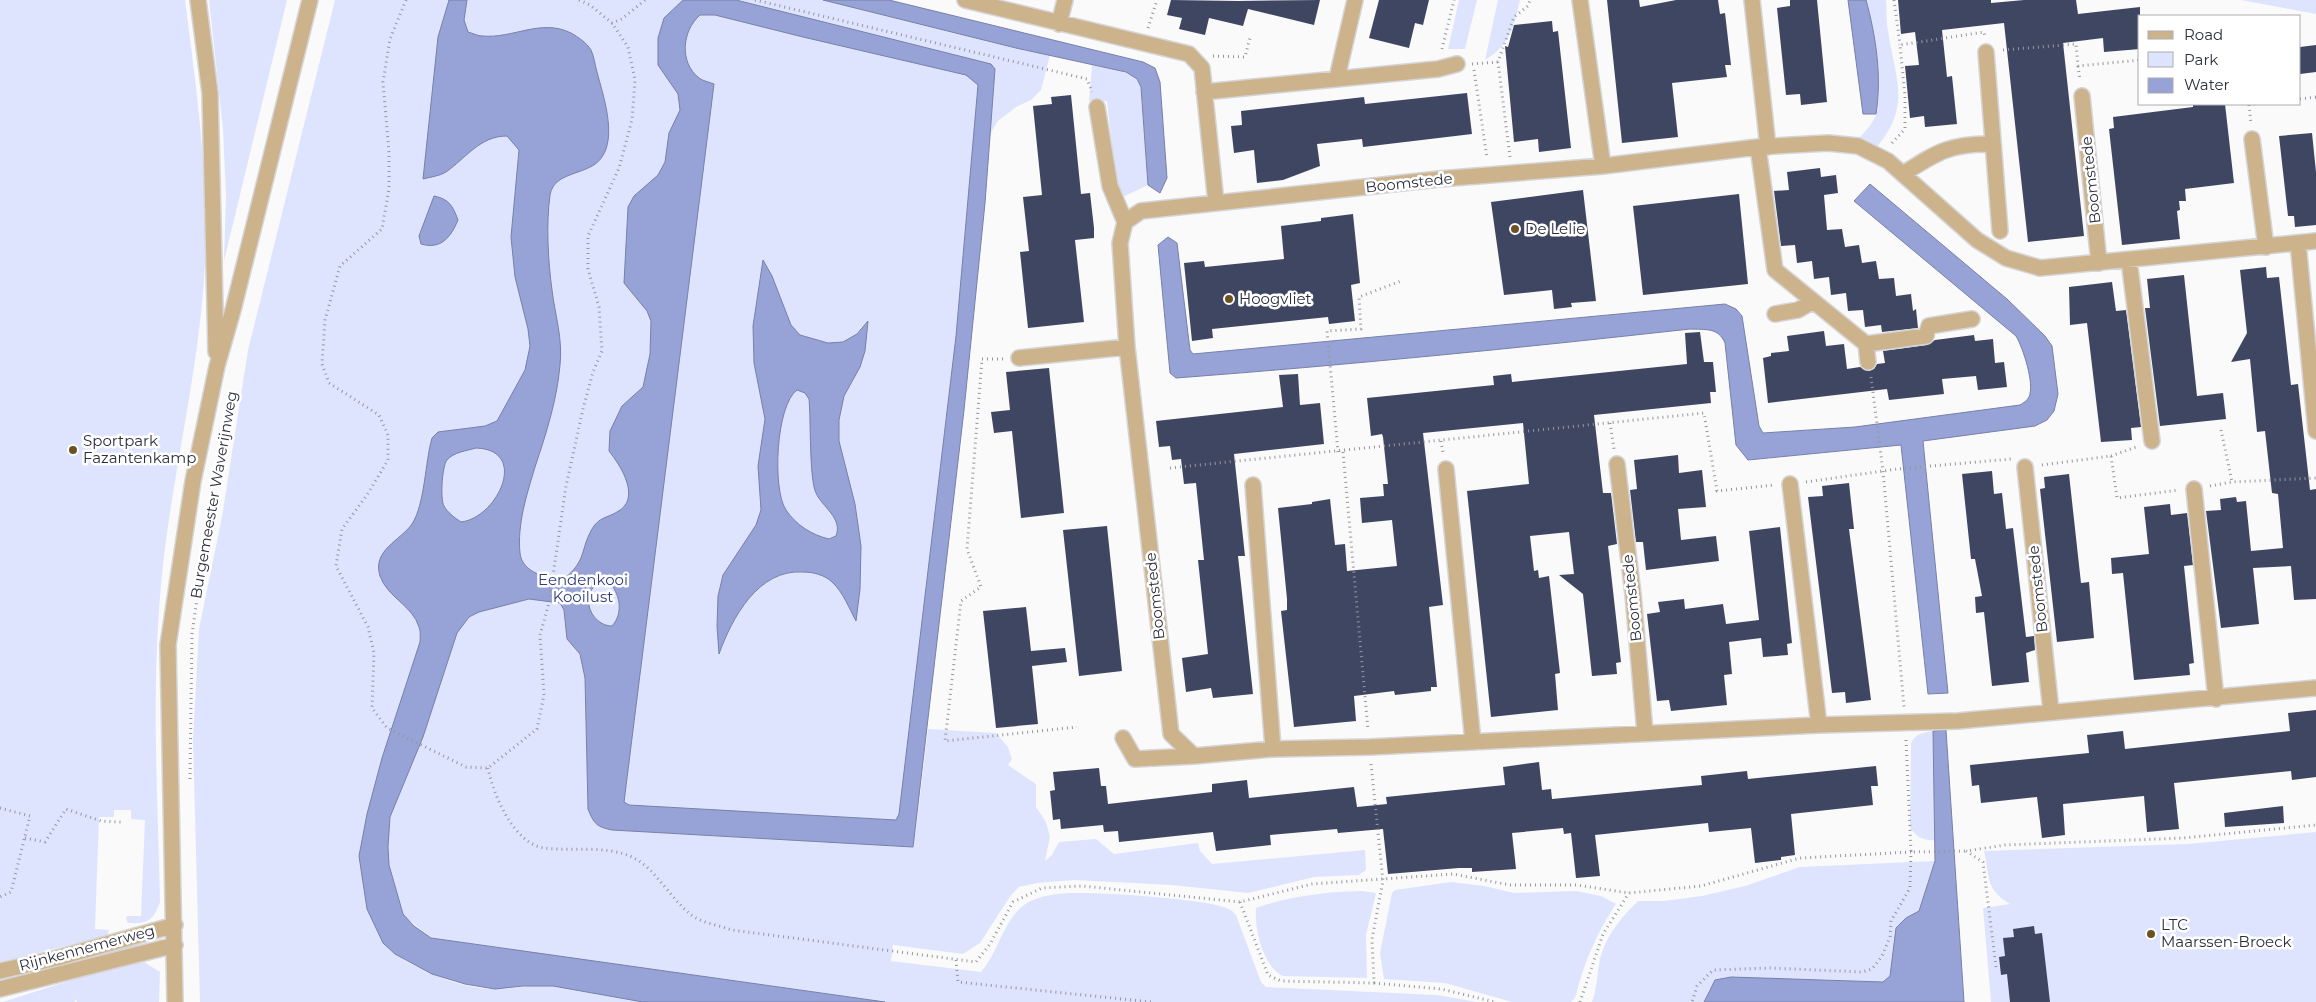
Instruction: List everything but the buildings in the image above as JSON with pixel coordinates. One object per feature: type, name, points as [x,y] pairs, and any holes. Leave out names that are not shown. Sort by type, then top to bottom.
[{"type":"street","name":"Burgemeester Waverijnweg","points":[[198,0],[210,93],[217,366]]},
{"type":"street","name":"Burgemeester Waverijnweg","points":[[176,1002],[168,646],[193,481],[217,366],[233,310],[310,0]]},
{"type":"street","points":[[966,0],[1189,54],[1202,68],[1216,203]]},
{"type":"street","points":[[1060,24],[1065,0]]},
{"type":"street","points":[[1337,78],[1355,0]]},
{"type":"street","points":[[1580,0],[1603,166]]},
{"type":"street","points":[[1752,0],[1763,147],[1775,270],[1866,344],[1926,336],[1929,326],[1972,319]]},
{"type":"street","points":[[1986,52],[2000,231]]},
{"type":"street","points":[[1204,92],[1438,70],[1457,64]]},
{"type":"street","name":"Boomstede","points":[[2082,96],[2099,263]]},
{"type":"street","points":[[1097,107],[1110,186],[1125,222]]},
{"type":"street","points":[[2252,139],[2266,247]]},
{"type":"street","name":"Boomstede","points":[[1194,756],[1171,734],[1127,347],[1120,243],[1125,222],[1141,211],[1490,175],[1603,166],[1763,147],[1828,143],[1858,146],[1888,161],[1977,240],[2006,258],[2040,268],[2316,241]]},
{"type":"street","points":[[1903,174],[1938,152],[1967,144],[1993,144]]},
{"type":"street","points":[[2298,243],[2316,431]]},
{"type":"street","points":[[2129,260],[2152,441]]},
{"type":"street","points":[[1775,314],[1798,310],[1812,302]]},
{"type":"street","points":[[1866,344],[1868,362]]},
{"type":"street","points":[[1018,358],[1127,347]]},
{"type":"street","name":"Boomstede","points":[[1617,464],[1633,594],[1645,733]]},
{"type":"street","name":"Boomstede","points":[[2025,467],[2052,711]]},
{"type":"street","points":[[1446,469],[1473,742]]},
{"type":"street","points":[[1790,484],[1819,724]]},
{"type":"street","points":[[1254,485],[1273,749]]},
{"type":"street","points":[[2194,488],[2216,699]]},
{"type":"street","points":[[1123,738],[1135,759],[1273,749],[1370,747],[1819,724],[1958,721],[2052,711],[2216,699],[2316,688]]},
{"type":"street","name":"Rijnkennemerweg","points":[[0,971],[57,958],[175,925]]},
{"type":"street","points":[[0,989],[175,945]]},
{"type":"path","points":[[406,0],[390,39],[383,82],[389,153],[389,189],[382,229],[340,266],[324,320],[322,364],[329,383],[379,416],[388,435],[388,460],[367,495],[342,529],[336,566],[351,599],[368,627],[374,653],[372,708],[387,728],[466,768],[488,768],[537,729],[544,695],[540,634],[550,603],[552,577],[566,486],[583,409],[593,372],[602,351],[599,307],[588,269],[588,236],[619,168],[632,120],[636,80],[628,47],[612,22],[590,5],[579,0]]},
{"type":"path","points":[[612,22],[622,19],[645,0]]},
{"type":"path","points":[[755,0],[1087,79],[1097,107]]},
{"type":"path","points":[[1143,43],[1157,0]]},
{"type":"path","points":[[1438,70],[1454,0]]},
{"type":"path","points":[[1512,173],[1498,62],[1514,17],[1528,6],[1530,0]]},
{"type":"path","points":[[1894,0],[1900,46]]},
{"type":"path","points":[[1195,61],[1201,56],[1245,57],[1250,38]]},
{"type":"path","points":[[1472,57],[1490,175]]},
{"type":"path","points":[[1473,64],[1498,62]]},
{"type":"path","points":[[2301,98],[2316,96]]},
{"type":"path","points":[[1338,452],[1327,331],[1361,329],[1359,297],[1401,281]]},
{"type":"path","points":[[1018,358],[982,359],[967,549],[981,587],[961,601],[945,741],[1078,727]]},
{"type":"path","points":[[1692,1002],[1697,986],[1713,970],[1770,968],[1862,972],[1872,968],[1882,956],[1890,937],[1891,921],[1910,888],[1911,852],[1905,722],[1883,471],[1868,362]]},
{"type":"path","name":"Burgemeester Waverijnweg","points":[[190,789],[192,634],[214,480],[234,382]]},
{"type":"path","points":[[1170,468],[1343,452],[1704,413],[1717,491],[1790,484],[1897,469],[2024,458],[2025,467],[2111,456],[2152,441]]},
{"type":"path","points":[[1610,423],[1617,464]]},
{"type":"path","points":[[2221,430],[2232,482]]},
{"type":"path","points":[[1343,452],[1383,881],[1372,939],[1374,983]]},
{"type":"path","points":[[2111,456],[2117,498],[2232,482],[2316,478]]},
{"type":"path","points":[[488,768],[506,819],[523,836],[542,848],[612,851],[642,863],[690,914],[703,921],[732,930],[976,962],[990,944],[1013,902],[1042,888],[1082,886],[1240,902],[1312,884],[1383,881],[1453,874],[1510,885],[1577,885],[1628,893],[1701,886],[1800,858],[1966,851],[2005,845],[2183,838],[2316,825]]},
{"type":"path","points":[[0,808],[30,816],[11,892],[0,897]]},
{"type":"path","points":[[25,838],[45,842],[66,809],[101,822],[122,822]]},
{"type":"path","points":[[1966,851],[1983,862],[1996,968]]},
{"type":"path","points":[[1580,1002],[1603,934],[1628,893]]},
{"type":"path","points":[[1240,902],[1268,975],[1281,981],[1374,983],[1441,988],[1495,1002]]},
{"type":"path","points":[[956,960],[958,982],[1151,1002]]},
{"type":"green space","name":"Sportpark Fazantenkamp","points":[[0,0],[185,0],[200,121],[206,240],[200,322],[166,538],[159,610],[156,719],[160,902],[149,920],[140,923],[128,923],[127,916],[141,916],[145,820],[131,819],[131,810],[114,810],[114,817],[99,817],[95,929],[109,930],[107,936],[0,962]]},
{"type":"green space","points":[[209,0],[287,0],[224,261],[226,196],[223,129]]},
{"type":"green space","name":"Eendenkooi Kooilust","points":[[335,0],[854,0],[991,42],[1050,55],[1041,90],[1031,100],[1016,107],[998,121],[990,134],[995,69],[915,839],[928,729],[996,733],[1008,747],[1012,759],[1008,765],[1036,784],[1036,807],[1046,822],[1050,837],[1045,861],[1052,855],[1059,842],[1096,839],[1114,854],[1198,843],[1200,851],[1212,864],[1365,850],[1366,870],[1359,875],[1314,877],[1248,893],[1172,885],[1074,880],[1037,883],[1019,887],[1011,895],[980,943],[963,954],[893,945],[891,961],[981,972],[993,955],[1013,917],[1019,909],[1032,900],[1063,893],[1131,895],[1203,903],[1232,910],[1236,915],[1261,982],[1266,987],[1437,995],[1477,1002],[885,1002],[431,938],[408,919],[395,954],[430,973],[456,983],[496,989],[553,986],[643,1002],[200,1002],[193,740],[199,629],[222,517],[248,350]]},
{"type":"green space","points":[[1459,0],[1477,0],[1465,49],[1448,49]]},
{"type":"green space","points":[[1498,0],[1520,0],[1513,27],[1506,41],[1494,54],[1485,60]]},
{"type":"green space","points":[[1866,0],[1886,0],[1887,27],[1897,77],[1898,104],[1888,132],[1877,147],[1858,140],[1876,115],[1879,91],[1876,58]]},
{"type":"green space","points":[[2241,0],[2316,0],[2316,14]]},
{"type":"green space","points":[[1092,65],[1127,73],[1141,87],[1148,185],[1125,196],[1117,191],[1107,101],[1089,101]]},
{"type":"green space","points":[[1933,731],[1936,840],[1922,838],[1910,828],[1911,743],[1918,735]]},
{"type":"green space","name":"LTC Maarssen-Broeck","points":[[2316,832],[2316,1002],[1991,1002],[1983,908],[2010,904],[1996,893],[1992,887],[1984,851],[2188,844]]},
{"type":"green space","points":[[1935,861],[1919,911],[1906,918],[1891,976],[1883,982],[1813,979],[1709,989],[1704,1002],[1592,1002],[1600,959],[1606,942],[1620,920],[1638,901],[1664,901],[1702,896],[1745,886],[1800,867]]},
{"type":"green space","points":[[1451,882],[1484,886],[1514,893],[1576,891],[1601,896],[1616,904],[1602,926],[1591,949],[1575,998],[1571,1002],[1512,1002],[1445,983],[1384,979],[1380,953],[1392,893],[1395,890]]},
{"type":"green space","points":[[1361,891],[1376,893],[1366,935],[1367,978],[1283,976],[1276,971],[1265,956],[1261,946],[1258,936],[1256,908],[1308,895]]},
{"type":"green space","points":[[144,962],[160,972],[159,1002],[77,1002],[77,999],[74,1002],[3,1002],[121,964]]},
{"type":"water","points":[[449,0],[467,0],[464,20],[468,32],[479,36],[505,35],[538,28],[560,29],[571,33],[591,50],[605,103],[609,127],[606,148],[602,157],[589,167],[558,181],[550,195],[549,255],[561,355],[550,417],[523,509],[519,542],[520,553],[525,566],[537,574],[558,579],[564,579],[576,566],[588,536],[595,525],[600,520],[617,512],[628,499],[627,482],[619,465],[609,451],[610,431],[622,406],[643,387],[650,354],[651,321],[647,311],[624,283],[628,207],[634,196],[658,175],[665,162],[669,133],[680,110],[678,94],[658,65],[658,38],[664,18],[683,0],[736,0],[991,64],[995,69],[985,203],[964,410],[913,847],[612,830],[599,826],[592,818],[588,809],[585,678],[580,654],[567,639],[564,610],[560,603],[529,599],[479,612],[469,617],[457,633],[423,737],[390,817],[389,865],[403,914],[414,926],[431,938],[885,1002],[643,1002],[553,986],[523,986],[495,989],[465,984],[432,974],[395,954],[383,943],[367,909],[359,856],[367,814],[382,758],[420,642],[420,629],[416,620],[383,583],[380,576],[380,559],[388,547],[407,530],[416,516],[420,506],[432,438],[438,432],[485,426],[497,421],[525,370],[530,346],[528,329],[515,277],[511,237],[519,150],[507,136],[497,137],[481,144],[446,172],[423,179],[438,37]],"holes":[[[700,15],[715,15],[966,75],[978,85],[956,336],[899,814],[896,820],[629,805],[624,802],[714,84],[699,78],[688,64],[686,55],[685,46],[689,29]],[[476,448],[492,452],[502,460],[504,471],[502,484],[496,497],[486,509],[474,518],[461,522],[449,513],[444,506],[442,497],[445,463],[457,453]],[[601,581],[608,581],[618,597],[618,615],[612,626],[602,623],[591,612],[589,602],[590,594]]]},
{"type":"water","points":[[823,0],[889,0],[1143,62],[1155,68],[1160,82],[1167,178],[1160,193],[1148,185],[1141,87],[1137,79],[1126,72],[1016,48]]},
{"type":"water","points":[[1848,0],[1866,0],[1870,14],[1878,71],[1876,114],[1863,114]]},
{"type":"water","points":[[1870,184],[2007,299],[2045,336],[2052,346],[2058,394],[2054,411],[2047,420],[2035,426],[1923,441],[1948,693],[1928,694],[1901,445],[1748,460],[1736,445],[1725,343],[1719,334],[1711,330],[1690,329],[1305,368],[1176,378],[1170,373],[1158,245],[1168,237],[1177,243],[1190,350],[1193,354],[1725,304],[1736,309],[1742,316],[1759,426],[1763,433],[1855,427],[2024,403],[2029,397],[2029,375],[2025,357],[2016,336],[1854,201]]},
{"type":"water","points":[[434,196],[450,204],[458,220],[452,232],[440,244],[421,244],[419,236]]},
{"type":"water","points":[[763,260],[772,276],[791,325],[800,335],[828,343],[843,342],[857,334],[868,321],[865,351],[860,367],[844,396],[839,420],[839,441],[855,504],[861,546],[860,589],[856,621],[846,600],[826,577],[815,573],[803,572],[787,573],[773,578],[760,587],[739,611],[719,654],[717,626],[718,596],[723,575],[756,525],[761,510],[758,466],[765,419],[754,363],[753,326]],"holes":[[[797,390],[805,393],[809,399],[811,462],[814,486],[819,498],[837,524],[836,536],[829,539],[805,529],[790,515],[782,499],[779,484],[778,448],[784,412]]]},
{"type":"water","points":[[1946,730],[1964,1002],[1704,1002],[1715,980],[1731,977],[1883,982],[1890,976],[1896,928],[1906,918],[1919,911],[1935,861],[1933,731]]},
{"type":"place","name":"De Lelie","points":[[1515,229]]},
{"type":"place","name":"Hoogvliet","points":[[1229,299]]},
{"type":"place","name":"Sportpark Fazantenkamp","points":[[73,450]]},
{"type":"place","name":"LTC Maarssen-Broeck","points":[[2151,934]]}]
